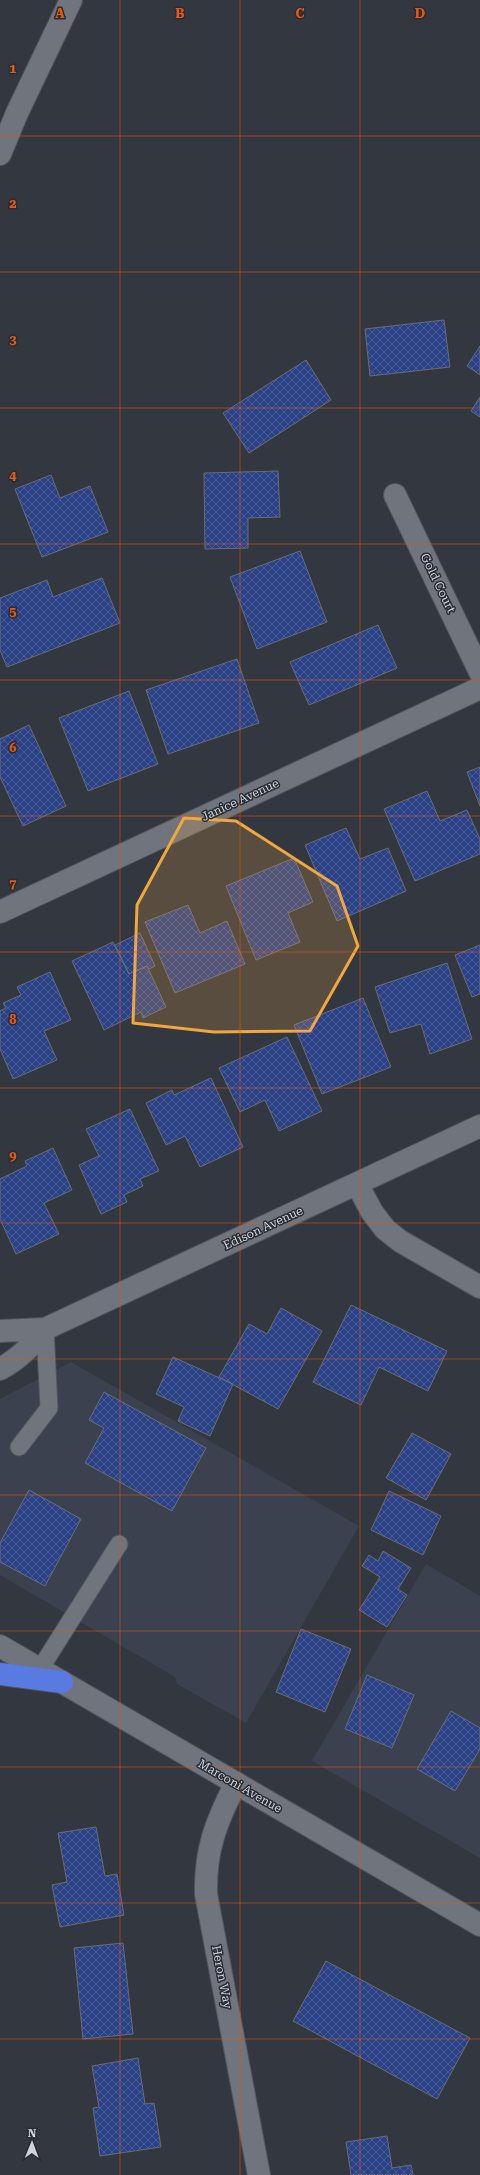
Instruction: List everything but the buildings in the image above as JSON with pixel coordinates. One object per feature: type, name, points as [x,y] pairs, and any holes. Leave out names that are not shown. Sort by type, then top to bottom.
[{"type":"highway","points":[[0,1674],[62,1682]]},
{"type":"street","points":[[0,154],[17,113],[71,0]]},
{"type":"street","name":"Gold Court","points":[[395,495],[480,672]]},
{"type":"street","name":"Janice Avenue","points":[[0,912],[480,688]]},
{"type":"street","name":"Edison Avenue","points":[[0,1330],[45,1329],[480,1126]]},
{"type":"street","points":[[357,1184],[372,1212],[384,1229],[400,1241],[480,1287]]},
{"type":"street","name":"Edison Avenue","points":[[0,1369],[12,1363],[30,1347],[45,1329]]},
{"type":"street","name":"Marconi Avenue","points":[[0,1646],[480,1925]]},
{"type":"street","name":"Heron Way","points":[[236,1783],[220,1813],[211,1840],[205,1868],[206,1894],[259,2175]]},
{"type":"lane","points":[[19,1446],[49,1408],[45,1329]]},
{"type":"lane","points":[[40,1668],[119,1544]]},
{"type":"highlighted area","points":[[184,818],[236,821],[337,886],[358,946],[310,1031],[214,1032],[133,1023],[137,905]]},
{"type":"shaded area","points":[[71,1362],[359,1526],[246,1723],[177,1684],[175,1677],[0,1575],[0,1399]]},
{"type":"shaded area","points":[[426,1564],[480,1596],[480,1858],[312,1761]]}]
